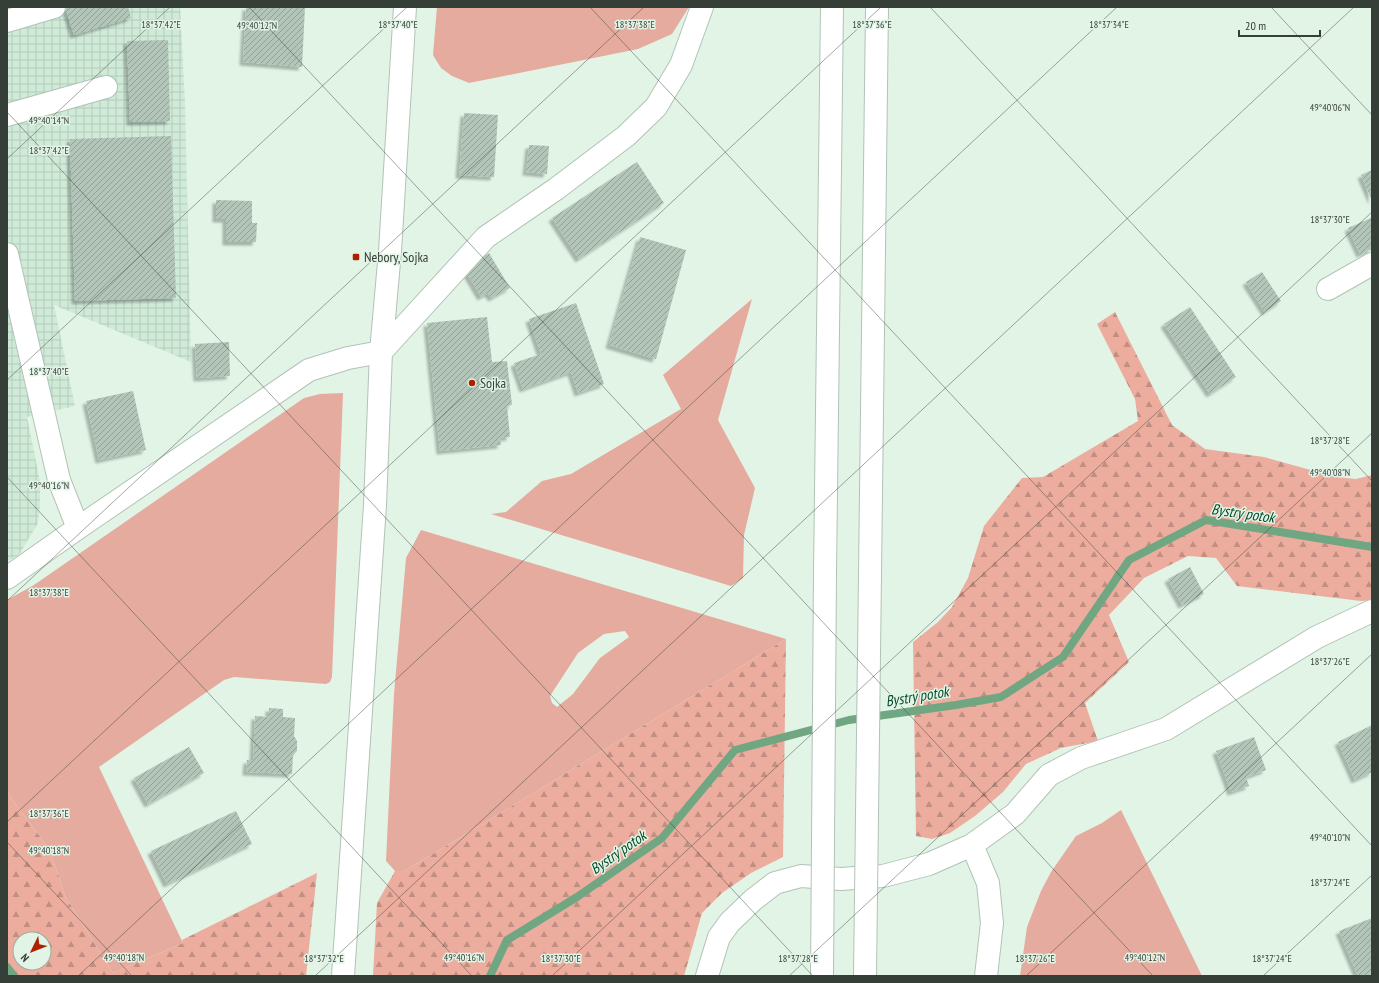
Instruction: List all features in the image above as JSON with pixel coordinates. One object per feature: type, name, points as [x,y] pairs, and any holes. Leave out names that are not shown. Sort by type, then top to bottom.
[{"type":"main road","points":[[7,21],[54,7]]},
{"type":"main road","points":[[343,976],[375,505],[382,352],[390,251],[405,7]]},
{"type":"main road","points":[[7,578],[309,370],[348,358],[382,352],[486,237],[556,189],[626,136],[656,107],[681,65],[702,7]]},
{"type":"main road","points":[[822,976],[832,7]]},
{"type":"main road","points":[[865,976],[877,7]]},
{"type":"main road","points":[[7,115],[106,87]]},
{"type":"main road","points":[[7,254],[59,480],[78,528]]},
{"type":"main road","points":[[1328,289],[1372,264]]},
{"type":"main road","points":[[707,976],[719,937],[730,922],[753,900],[775,883],[802,876],[841,879],[883,876],[930,864],[972,845],[1015,814],[1049,775],[1080,758],[1166,730],[1317,637],[1372,611]]},
{"type":"main road","points":[[972,845],[988,883],[992,923],[986,976]]},
{"type":"shaded area","points":[[7,7],[180,7],[185,102],[191,362],[54,305],[75,406],[27,417],[40,481],[38,523],[19,555],[7,561]]},
{"type":"shaded area","points":[[437,7],[689,7],[672,34],[638,49],[469,83],[452,76],[441,68],[433,55]]},
{"type":"shaded area","points":[[752,299],[718,420],[755,488],[744,535],[743,578],[731,586],[491,514],[506,512],[542,481],[571,474],[681,409],[663,375]]},
{"type":"shaded area","points":[[343,393],[332,677],[330,682],[326,684],[234,677],[224,680],[99,767],[183,943],[113,973],[65,896],[50,850],[11,798],[7,789],[7,600],[34,585],[304,398],[320,394]]},
{"type":"shaded area","points":[[421,530],[786,639],[453,842],[404,871],[395,871],[386,861],[394,694],[406,558]],"holes":[[[625,631],[629,637],[600,658],[573,694],[557,707],[552,703],[550,696],[578,653],[604,634]]]},
{"type":"shaded area","points":[[1121,810],[1202,976],[1020,976],[1027,927],[1041,891],[1051,872],[1076,836],[1102,823]]},
{"type":"green space","points":[[1115,312],[1172,425],[1205,449],[1264,457],[1336,477],[1356,479],[1372,475],[1372,600],[1361,601],[1237,586],[1216,558],[1188,556],[1144,578],[1109,615],[1129,662],[1085,703],[1098,741],[1061,748],[1026,764],[1003,792],[975,816],[950,833],[932,839],[916,836],[913,642],[938,622],[952,607],[968,578],[984,526],[1022,478],[1043,477],[1138,421],[1135,399],[1097,324]]},
{"type":"green space","points":[[786,639],[783,857],[751,873],[722,893],[702,913],[684,976],[373,976],[377,903],[395,871],[404,871],[453,842]]},
{"type":"green space","points":[[7,789],[11,798],[50,850],[65,896],[113,973],[183,943],[182,940],[317,873],[306,976],[7,976]]},
{"type":"building","points":[[65,7],[128,7],[131,18],[74,35]]},
{"type":"building","points":[[246,7],[305,7],[302,67],[243,62]]},
{"type":"building","points":[[168,40],[170,121],[130,122],[127,41]]},
{"type":"building","points":[[464,113],[498,115],[494,177],[459,175]]},
{"type":"building","points":[[171,136],[176,298],[75,301],[70,139]]},
{"type":"building","points":[[529,145],[549,146],[547,174],[526,172]]},
{"type":"building","points":[[637,162],[664,203],[579,259],[552,218]]},
{"type":"building","points":[[1372,170],[1372,201],[1361,175]]},
{"type":"building","points":[[216,200],[252,201],[252,223],[257,223],[256,242],[226,242],[226,219],[216,219]]},
{"type":"building","points":[[1371,218],[1372,249],[1360,254],[1348,228]]},
{"type":"building","points":[[640,237],[686,250],[656,359],[609,345]]},
{"type":"building","points":[[489,253],[510,288],[492,298],[488,293],[481,297],[464,268]]},
{"type":"building","points":[[1262,272],[1281,301],[1265,312],[1246,282]]},
{"type":"building","points":[[576,303],[604,384],[578,393],[571,372],[523,389],[514,363],[541,354],[529,319]]},
{"type":"building","points":[[1190,307],[1236,377],[1210,394],[1164,324]]},
{"type":"building","name":"Sojka","points":[[487,317],[492,362],[507,361],[512,405],[507,406],[510,437],[500,438],[501,445],[440,451],[427,323]]},
{"type":"building","points":[[229,342],[230,376],[197,378],[195,344]]},
{"type":"building","points":[[133,391],[146,450],[99,460],[86,401]]},
{"type":"building","points":[[1190,567],[1204,594],[1182,605],[1168,579]]},
{"type":"building","points":[[269,708],[283,709],[283,717],[295,718],[294,736],[297,741],[297,751],[293,755],[292,774],[246,772],[247,760],[253,760],[255,716],[269,717]]},
{"type":"building","points":[[1372,725],[1372,772],[1355,780],[1338,742]]},
{"type":"building","points":[[1254,737],[1266,770],[1246,777],[1249,786],[1231,792],[1216,751]]},
{"type":"building","points":[[189,747],[204,773],[148,804],[134,778]]},
{"type":"building","points":[[236,811],[252,844],[167,884],[151,851]]},
{"type":"building","points":[[1372,918],[1372,976],[1358,976],[1339,931]]},
{"type":"waterway","name":"Bystrý potok","points":[[490,976],[507,940],[577,897],[662,838],[735,750],[849,720],[1001,697],[1063,657],[1129,560],[1206,520],[1372,547]]},
{"type":"waterway","name":"Bystrý potok","points":[[7,967],[14,976]]},
{"type":"place","name":"Nebory, Sojka","points":[[356,257]]},
{"type":"place","name":"Sojka","points":[[472,383]]}]
